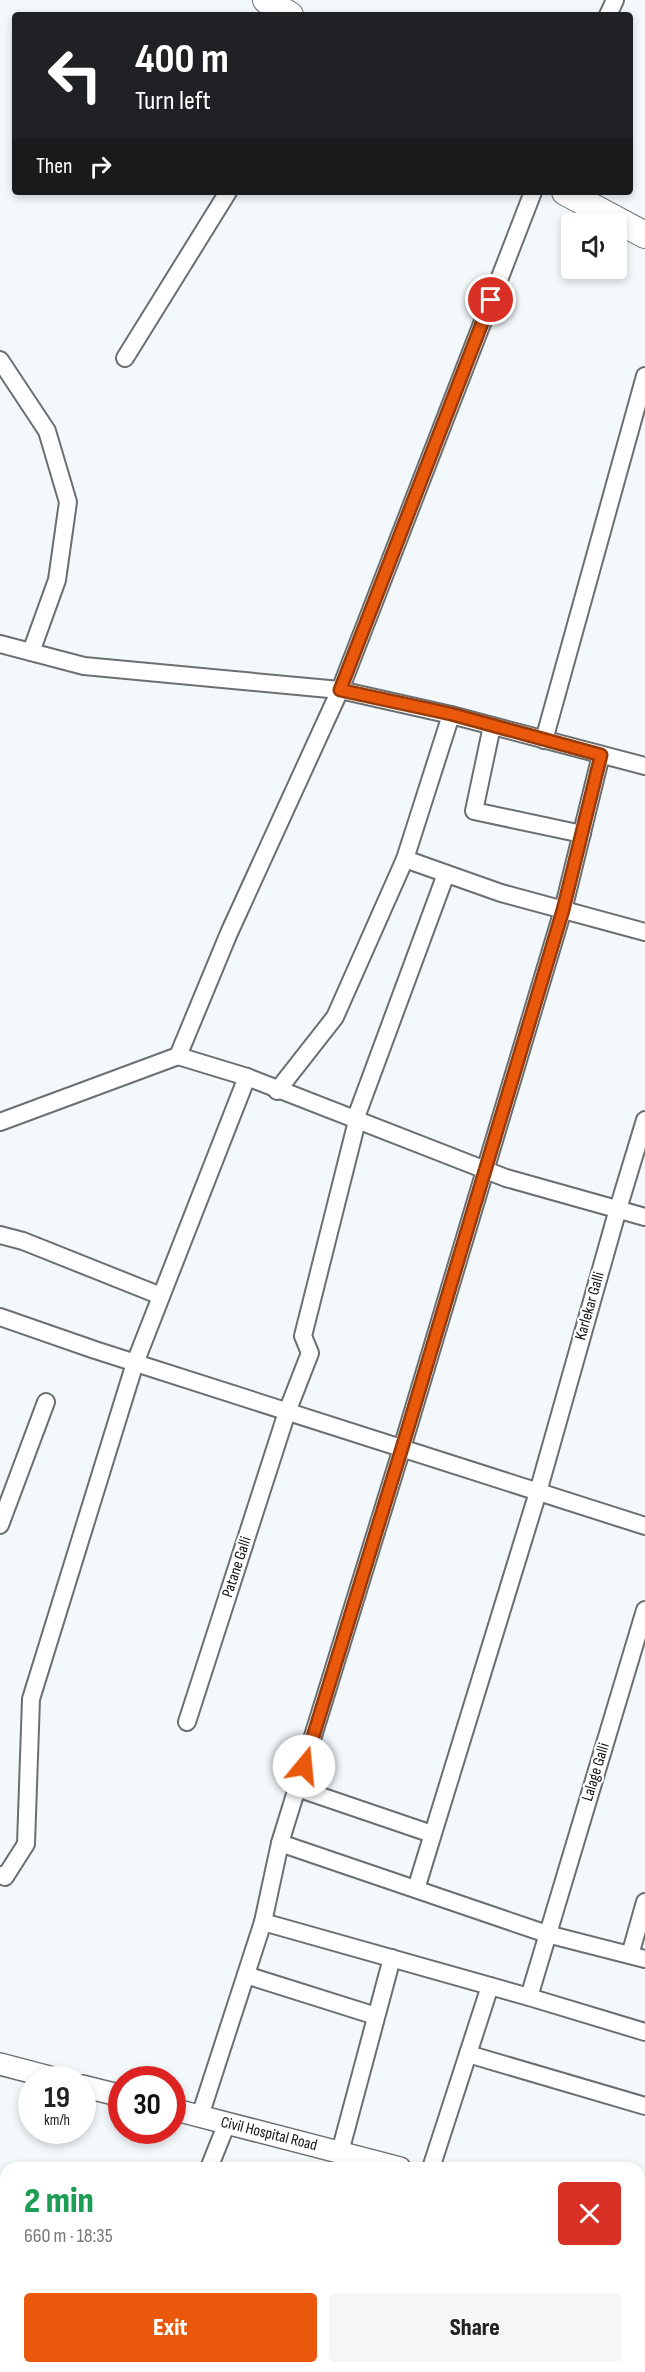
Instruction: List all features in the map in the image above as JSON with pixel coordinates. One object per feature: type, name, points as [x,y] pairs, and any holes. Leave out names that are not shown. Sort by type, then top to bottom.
[{"type":"highway","points":[[266,0],[285,12]]},
{"type":"highway","points":[[571,195],[645,235]]},
{"type":"main road","points":[[0,2064],[18,2069]]},
{"type":"main road","name":"Civil Hospital Road","points":[[186,2112],[378,2162]]},
{"type":"street","points":[[125,358],[226,195]]},
{"type":"street","points":[[178,1056],[229,933],[340,690],[532,195]]},
{"type":"street","points":[[0,360],[47,431],[68,502],[57,580],[31,652]]},
{"type":"street","points":[[544,740],[645,376]]},
{"type":"street","points":[[0,644],[84,666],[340,690],[451,714],[645,766]]},
{"type":"street","points":[[277,1091],[335,1017],[405,859],[451,714]]},
{"type":"street","points":[[492,726],[474,811],[582,834]]},
{"type":"street","points":[[200,2116],[263,1922],[280,1843],[402,1448],[563,910],[601,755]]},
{"type":"street","points":[[405,859],[501,893],[645,932]]},
{"type":"street","name":"Patane Galli","points":[[187,1722],[287,1412],[310,1353],[303,1336],[356,1121],[446,874]]},
{"type":"street","points":[[0,1122],[178,1056],[247,1077],[277,1091],[506,1178],[645,1217]]},
{"type":"street","points":[[2,1881],[26,1844],[31,1699],[135,1363],[247,1077]]},
{"type":"street","name":"Karlekar Galli","points":[[416,1889],[538,1492],[645,1120]]},
{"type":"street","points":[[0,1235],[23,1241],[161,1296]]},
{"type":"street","points":[[0,1317],[135,1363],[645,1526]]},
{"type":"street","points":[[0,1525],[46,1402]]},
{"type":"street","name":"Lalage Galli","points":[[529,1997],[644,1618]]},
{"type":"street","points":[[297,1788],[432,1834]]},
{"type":"street","points":[[280,1843],[548,1934],[637,1957],[645,1902]]},
{"type":"street","points":[[263,1922],[645,2032]]},
{"type":"street","points":[[340,2152],[392,1958]]},
{"type":"street","points":[[246,1975],[376,2016]]},
{"type":"street","points":[[433,2162],[490,1986]]},
{"type":"street","points":[[468,2054],[645,2106]]},
{"type":"street","points":[[211,2162],[227,2123]]},
{"type":"route","points":[[304,1766],[563,910],[601,755],[451,714],[340,690],[491,300]]}]
